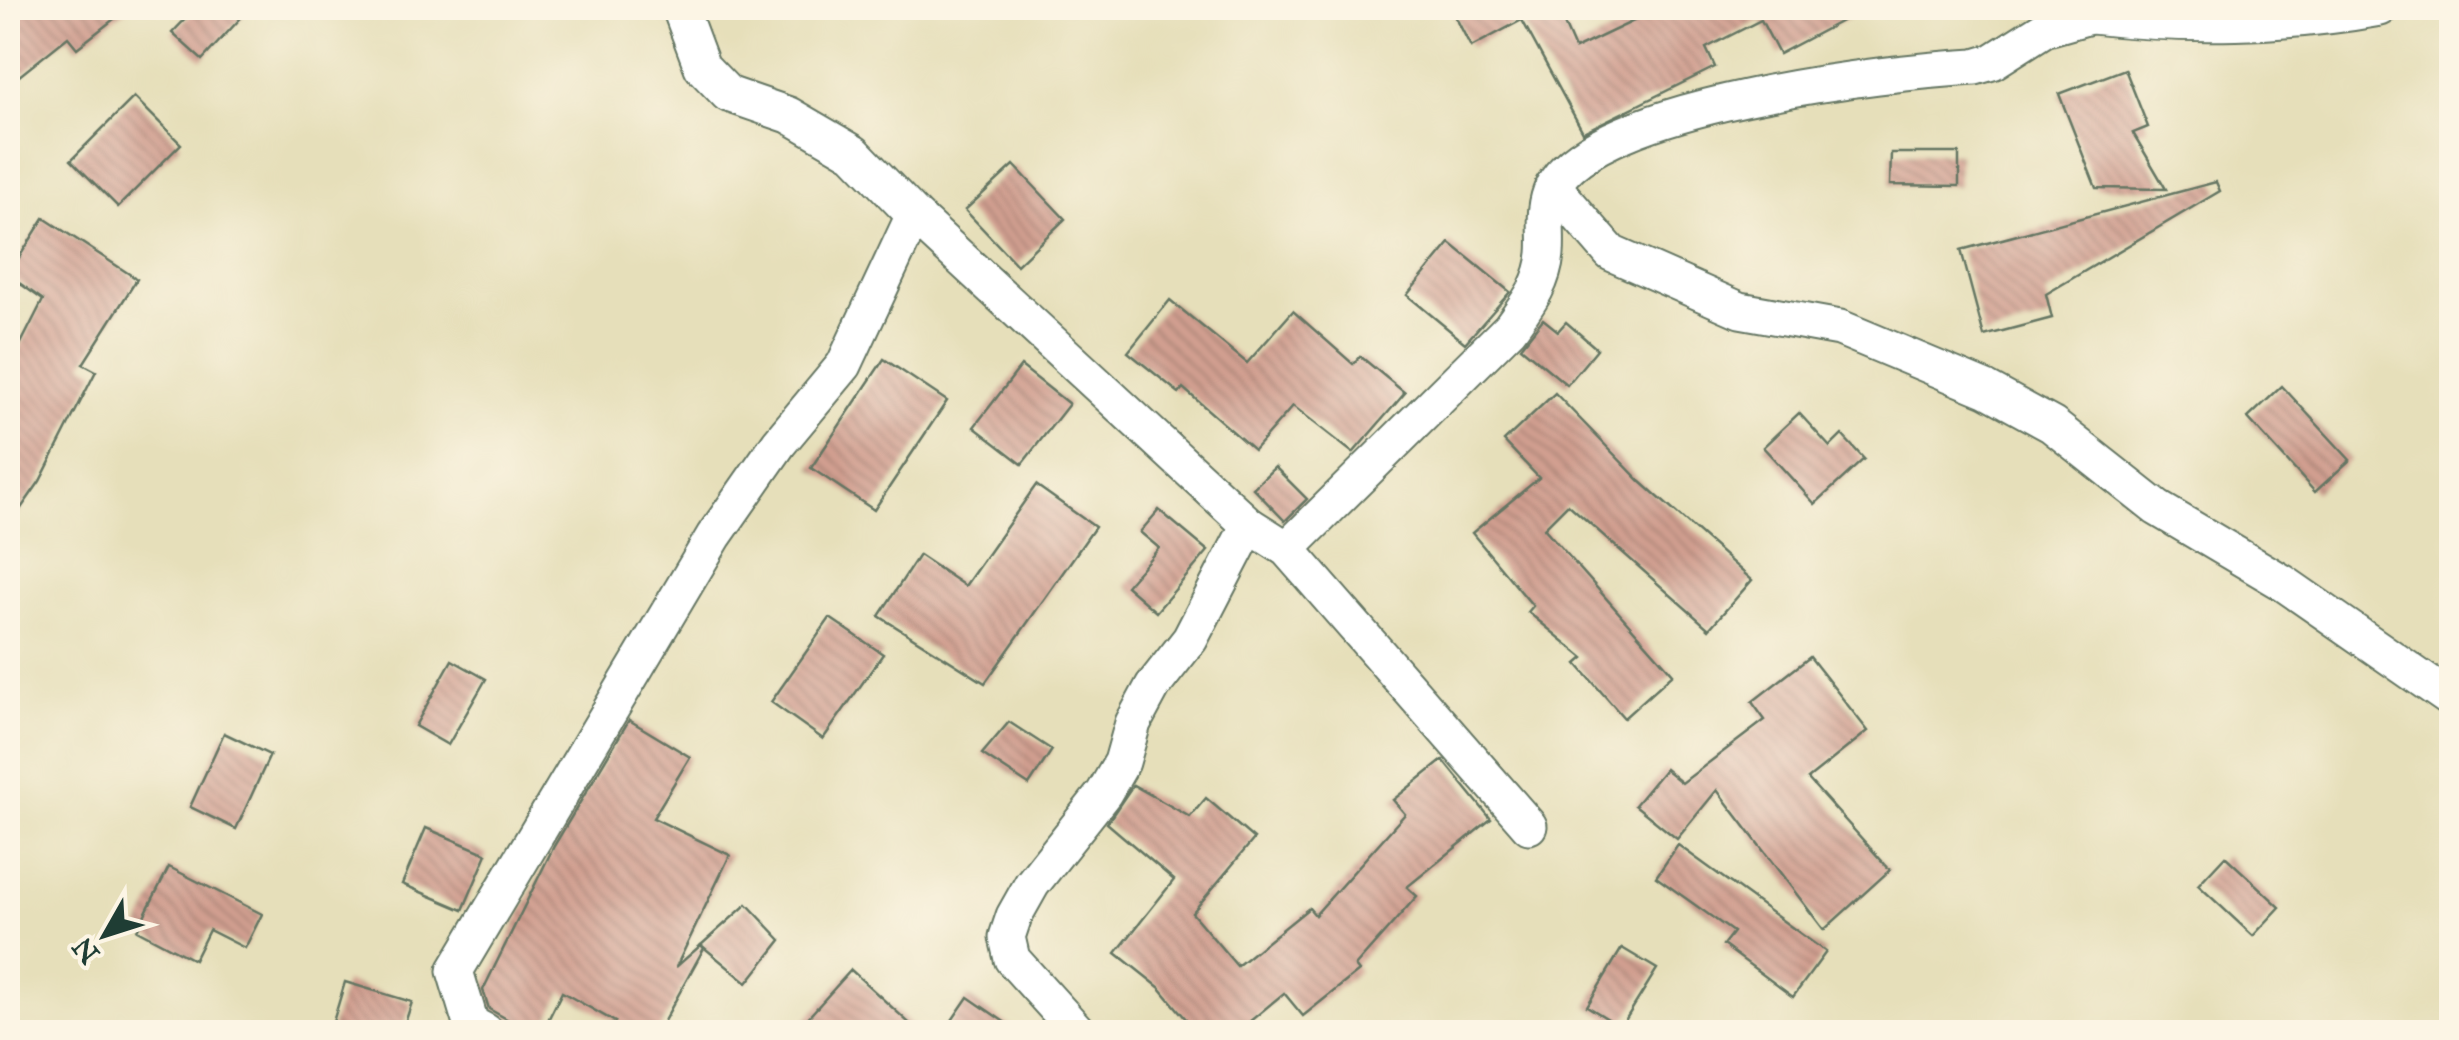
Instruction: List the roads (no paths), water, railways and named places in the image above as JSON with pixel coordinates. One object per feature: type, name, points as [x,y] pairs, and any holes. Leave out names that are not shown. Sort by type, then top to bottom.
[{"type":"street","points":[[680,8],[702,67],[728,94],[789,115],[854,153],[914,215],[1249,525],[1288,549],[1529,826]]},
{"type":"street","points":[[1288,549],[1510,328],[1539,288],[1546,254],[1545,214],[1553,186],[1585,157],[1644,125],[1745,97],[1974,67],[1992,62],[2044,29],[2105,12],[2166,25],[2348,14],[2380,8]]},
{"type":"street","points":[[1553,186],[1611,253],[1740,310],[1840,328],[1986,389],[2052,425],[2157,508],[2282,582],[2452,700]]},
{"type":"street","points":[[486,1032],[471,1024],[456,971],[714,536],[779,443],[844,365],[914,215]]},
{"type":"street","points":[[1078,1032],[1012,958],[1007,937],[1014,916],[1032,884],[1104,793],[1122,762],[1133,723],[1153,686],[1190,639],[1249,525]]}]
